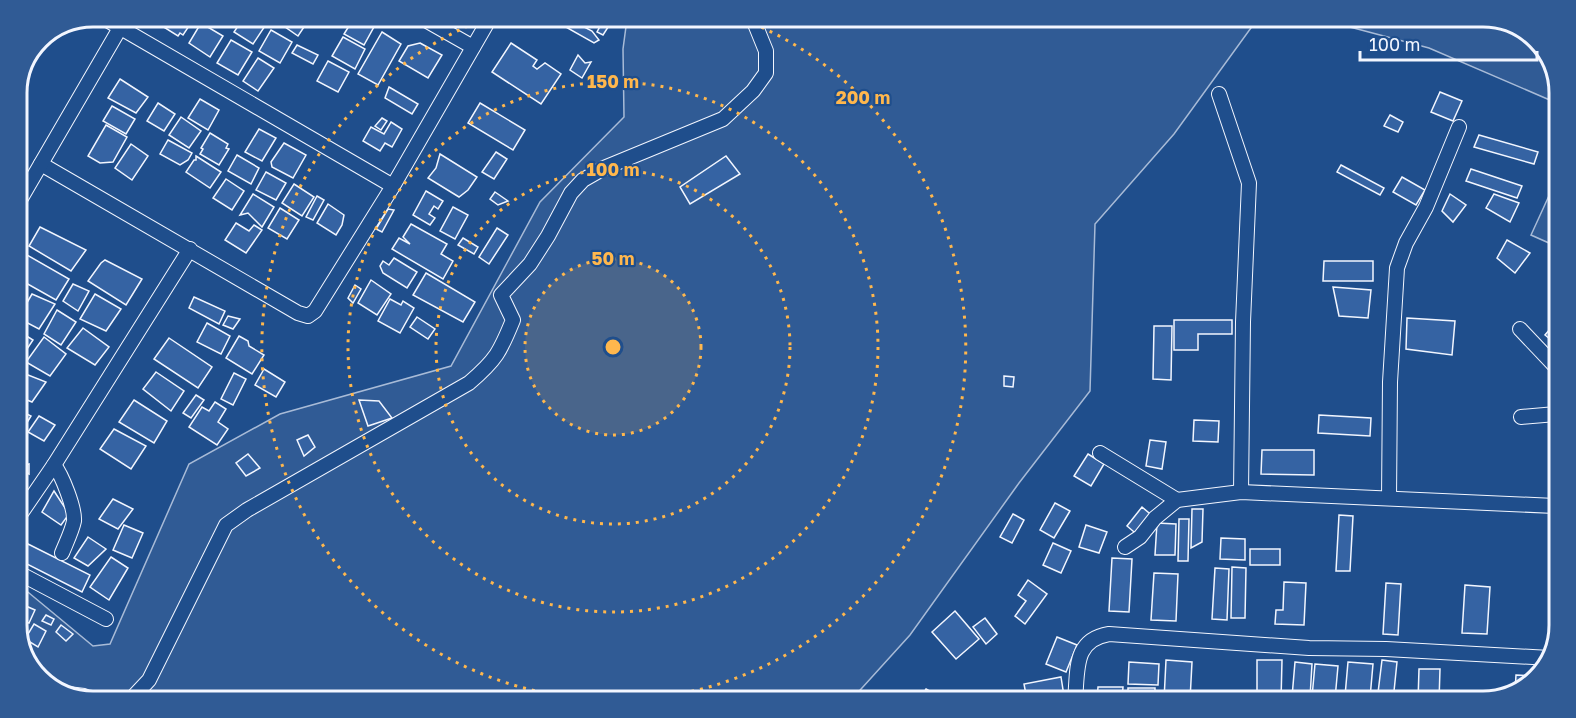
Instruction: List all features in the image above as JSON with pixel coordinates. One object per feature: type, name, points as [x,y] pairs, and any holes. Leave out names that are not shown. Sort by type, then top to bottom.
[{"type":"street","points":[[438,27],[473,47]]},
{"type":"street","points":[[41,164],[298,313],[308,316],[315,311],[393,186],[485,27]]},
{"type":"street","points":[[139,691],[149,680],[226,525],[247,510],[469,382],[491,364],[503,346],[513,320],[501,295],[530,264],[571,193],[583,180],[604,168],[723,119],[739,106],[766,73],[766,51],[756,27]]},
{"type":"street","points":[[27,188],[120,28],[393,186]]},
{"type":"street","points":[[1219,94],[1249,183],[1243,322],[1241,492]]},
{"type":"street","points":[[1389,498],[1390,382],[1397,268],[1406,243],[1426,207],[1459,127]]},
{"type":"street","points":[[27,504],[190,249]]},
{"type":"street","points":[[1520,329],[1549,359]]},
{"type":"street","points":[[1521,417],[1549,415]]},
{"type":"street","points":[[1100,453],[1177,500]]},
{"type":"street","points":[[54,465],[60,475],[73,512],[74,522],[62,553]]},
{"type":"street","points":[[1125,547],[1140,537],[1155,518],[1177,500],[1241,492],[1549,506]]},
{"type":"street","points":[[27,577],[106,619]]},
{"type":"street","points":[[1076,691],[1079,657],[1086,644],[1096,636],[1109,634],[1309,648],[1386,649],[1540,657]]},
{"type":"shaded area","points":[[626,27],[1252,27],[1174,134],[1095,224],[1090,391],[1019,483],[910,635],[859,691],[93,691],[68,686],[46,672],[34,654],[28,638],[27,591],[93,646],[110,644],[189,464],[280,414],[451,366],[540,202],[624,117],[623,49]]},
{"type":"shaded area","points":[[1350,27],[1483,27],[1508,32],[1530,46],[1538,57],[1548,80],[1549,100],[1429,48]]},
{"type":"shaded area","points":[[1549,196],[1549,243],[1531,235]]},
{"type":"building","points":[[164,27],[188,27],[183,35],[180,33],[178,36]]},
{"type":"building","points":[[199,27],[208,27],[223,36],[210,57],[189,43]]},
{"type":"building","points":[[237,27],[264,27],[253,44],[234,32]]},
{"type":"building","points":[[285,27],[304,27],[298,36]]},
{"type":"building","points":[[348,27],[374,27],[364,45],[344,34]]},
{"type":"building","points":[[566,27],[584,27],[592,31],[599,40],[594,43]]},
{"type":"building","points":[[600,27],[608,27],[603,35],[597,32]]},
{"type":"building","points":[[271,30],[292,42],[280,63],[259,51]]},
{"type":"building","points":[[382,32],[401,44],[378,85],[358,74]]},
{"type":"building","points":[[343,37],[365,49],[355,69],[332,56]]},
{"type":"building","points":[[231,40],[252,52],[238,75],[217,63]]},
{"type":"building","points":[[420,43],[442,55],[428,78],[399,61],[408,46]]},
{"type":"building","points":[[511,43],[537,60],[533,66],[537,69],[545,63],[561,74],[541,104],[492,72]]},
{"type":"building","points":[[297,45],[318,55],[313,64],[292,53]]},
{"type":"building","points":[[578,55],[585,63],[591,62],[582,78],[570,70]]},
{"type":"building","points":[[258,58],[274,68],[258,91],[243,81]]},
{"type":"building","points":[[328,61],[349,72],[338,92],[317,81]]},
{"type":"building","points":[[120,79],[148,97],[136,113],[108,98]]},
{"type":"building","points":[[389,87],[418,104],[412,114],[385,98]]},
{"type":"building","points":[[1440,92],[1462,101],[1453,121],[1431,112]]},
{"type":"building","points":[[200,99],[219,110],[208,130],[188,118]]},
{"type":"building","points":[[158,103],[175,114],[164,131],[147,121]]},
{"type":"building","points":[[480,103],[525,130],[513,150],[468,123]]},
{"type":"building","points":[[112,106],[135,119],[126,134],[103,121]]},
{"type":"building","points":[[1390,115],[1403,122],[1398,132],[1384,126]]},
{"type":"building","points":[[181,117],[201,131],[189,148],[169,135]]},
{"type":"building","points":[[382,118],[387,121],[381,130],[375,126]]},
{"type":"building","points":[[391,122],[402,129],[392,147],[385,143],[380,151],[363,141],[371,127],[384,134]]},
{"type":"building","points":[[106,125],[127,137],[113,162],[100,163],[88,156]]},
{"type":"building","points":[[259,129],[276,138],[262,161],[245,152]]},
{"type":"building","points":[[210,133],[228,144],[226,148],[229,149],[219,165],[200,154]]},
{"type":"building","points":[[1479,135],[1538,152],[1534,164],[1474,147]]},
{"type":"building","points":[[168,140],[192,153],[188,160],[180,165],[160,154]]},
{"type":"building","points":[[284,143],[306,155],[293,178],[272,167],[271,162]]},
{"type":"building","points":[[131,144],[148,156],[132,180],[115,168]]},
{"type":"building","points":[[496,152],[507,159],[494,179],[482,172]]},
{"type":"building","points":[[440,154],[477,177],[468,190],[459,197],[428,178],[436,168]]},
{"type":"building","points":[[237,155],[259,168],[251,184],[228,171]]},
{"type":"building","points":[[196,156],[221,172],[210,188],[186,172],[196,160]]},
{"type":"building","points":[[726,156],[740,174],[690,204],[680,187]]},
{"type":"building","points":[[1341,165],[1384,188],[1380,195],[1337,172]]},
{"type":"building","points":[[1471,169],[1522,186],[1517,198],[1466,181]]},
{"type":"building","points":[[266,172],[286,183],[276,200],[256,190]]},
{"type":"building","points":[[1402,177],[1425,190],[1416,205],[1393,192]]},
{"type":"building","points":[[226,179],[244,191],[232,210],[213,198]]},
{"type":"building","points":[[294,184],[314,197],[302,216],[282,203]]},
{"type":"building","points":[[426,191],[443,201],[438,209],[434,206],[429,214],[435,218],[430,225],[413,215]]},
{"type":"building","points":[[495,192],[508,201],[498,205],[490,199]]},
{"type":"building","points":[[253,194],[274,207],[262,227],[248,213],[240,215]]},
{"type":"building","points":[[1450,194],[1466,205],[1453,222],[1442,211]]},
{"type":"building","points":[[1494,194],[1519,203],[1510,222],[1486,208]]},
{"type":"building","points":[[317,196],[324,200],[313,220],[306,217]]},
{"type":"building","points":[[328,204],[344,215],[342,225],[336,235],[317,223]]},
{"type":"building","points":[[453,207],[468,215],[455,239],[440,231]]},
{"type":"building","points":[[280,208],[299,220],[287,239],[268,228]]},
{"type":"building","points":[[388,209],[394,210],[382,232],[376,229]]},
{"type":"building","points":[[236,223],[249,231],[254,225],[262,230],[246,253],[225,240]]},
{"type":"building","points":[[411,224],[447,244],[441,254],[453,261],[443,279],[392,249],[399,238],[410,244],[403,237]]},
{"type":"building","points":[[40,227],[86,250],[71,271],[29,246]]},
{"type":"building","points":[[497,228],[508,235],[489,264],[479,257]]},
{"type":"building","points":[[463,238],[478,247],[474,254],[458,245]]},
{"type":"building","points":[[1507,240],[1530,253],[1515,273],[1497,258]]},
{"type":"building","points":[[27,255],[69,279],[56,300],[27,284]]},
{"type":"building","points":[[394,258],[417,272],[407,288],[383,273],[380,266],[383,261],[389,265]]},
{"type":"building","points":[[105,260],[142,279],[126,305],[88,281]]},
{"type":"building","points":[[1324,261],[1373,261],[1373,281],[1323,281]]},
{"type":"building","points":[[426,273],[475,302],[463,322],[413,295]]},
{"type":"building","points":[[371,280],[391,294],[377,315],[358,303]]},
{"type":"building","points":[[73,284],[89,291],[78,311],[63,301]]},
{"type":"building","points":[[355,285],[361,289],[353,303],[348,298]]},
{"type":"building","points":[[1333,287],[1371,290],[1368,318],[1339,316]]},
{"type":"building","points":[[32,294],[55,304],[39,329],[27,323],[27,303]]},
{"type":"building","points":[[95,294],[121,309],[106,331],[80,319]]},
{"type":"building","points":[[194,297],[225,311],[219,324],[189,308]]},
{"type":"building","points":[[390,299],[401,305],[403,301],[414,308],[400,333],[378,321]]},
{"type":"building","points":[[57,310],[76,322],[61,345],[44,334]]},
{"type":"building","points":[[228,316],[240,319],[233,329],[223,325]]},
{"type":"building","points":[[417,317],[435,329],[428,339],[410,327]]},
{"type":"building","points":[[1407,318],[1455,321],[1452,355],[1406,349]]},
{"type":"building","points":[[1174,320],[1232,320],[1232,334],[1198,334],[1198,350],[1174,350]]},
{"type":"building","points":[[207,323],[230,336],[221,354],[197,342]]},
{"type":"building","points":[[1154,326],[1172,326],[1171,380],[1153,379]]},
{"type":"building","points":[[83,328],[109,347],[95,365],[67,348]]},
{"type":"building","points":[[27,336],[33,340],[27,349]]},
{"type":"building","points":[[239,336],[248,341],[249,346],[264,355],[252,374],[226,358]]},
{"type":"building","points":[[44,337],[66,354],[50,376],[27,361]]},
{"type":"building","points":[[169,338],[212,367],[198,388],[154,359]]},
{"type":"building","points":[[264,369],[285,382],[276,397],[255,385]]},
{"type":"building","points":[[156,372],[184,391],[171,411],[143,389]]},
{"type":"building","points":[[234,373],[246,379],[233,405],[221,399]]},
{"type":"building","points":[[27,375],[46,382],[32,402],[27,400]]},
{"type":"building","points":[[1004,376],[1014,377],[1013,387],[1004,386]]},
{"type":"building","points":[[196,395],[204,400],[191,418],[183,413]]},
{"type":"building","points":[[134,400],[167,421],[154,443],[119,422]]},
{"type":"building","points":[[359,400],[379,401],[392,418],[368,426]]},
{"type":"building","points":[[215,402],[226,409],[218,422],[228,429],[217,445],[189,427],[202,407],[209,411]]},
{"type":"building","points":[[1319,415],[1371,418],[1370,436],[1318,433]]},
{"type":"building","points":[[39,416],[55,425],[44,441],[28,432]]},
{"type":"building","points":[[1194,420],[1219,421],[1218,442],[1193,441]]},
{"type":"building","points":[[114,429],[146,446],[131,469],[100,449]]},
{"type":"building","points":[[308,435],[315,447],[304,456],[297,440]]},
{"type":"building","points":[[1150,440],[1166,442],[1162,469],[1146,466]]},
{"type":"building","points":[[1262,450],[1314,450],[1314,475],[1261,474]]},
{"type":"building","points":[[248,454],[260,468],[246,476],[236,463]]},
{"type":"building","points":[[1088,454],[1104,464],[1091,486],[1074,476]]},
{"type":"building","points":[[54,491],[69,514],[61,525],[42,512]]},
{"type":"building","points":[[113,499],[133,509],[118,529],[99,519]]},
{"type":"building","points":[[1055,503],[1070,511],[1054,538],[1040,530]]},
{"type":"building","points":[[1142,507],[1155,518],[1140,537],[1127,526]]},
{"type":"building","points":[[1192,509],[1203,509],[1202,542],[1191,548]]},
{"type":"building","points":[[1013,514],[1024,520],[1012,543],[1000,537]]},
{"type":"building","points":[[1339,515],[1353,516],[1350,571],[1336,571]]},
{"type":"building","points":[[1179,519],[1189,519],[1188,561],[1178,561]]},
{"type":"building","points":[[1157,523],[1176,524],[1175,555],[1155,555]]},
{"type":"building","points":[[124,525],[143,533],[132,558],[113,550]]},
{"type":"building","points":[[1086,525],[1107,532],[1099,553],[1079,547]]},
{"type":"building","points":[[88,537],[106,549],[88,566],[74,558]]},
{"type":"building","points":[[1221,538],[1245,539],[1245,560],[1220,559]]},
{"type":"building","points":[[1053,543],[1071,551],[1061,573],[1043,565]]},
{"type":"building","points":[[28,544],[90,575],[82,592],[27,564]]},
{"type":"building","points":[[1250,549],[1280,549],[1280,565],[1250,565]]},
{"type":"building","points":[[111,557],[128,568],[109,600],[90,587]]},
{"type":"building","points":[[1112,558],[1132,559],[1129,612],[1109,611]]},
{"type":"building","points":[[1232,567],[1246,568],[1245,618],[1231,618]]},
{"type":"building","points":[[1215,568],[1229,569],[1227,620],[1212,619]]},
{"type":"building","points":[[1154,573],[1178,574],[1176,621],[1151,620]]},
{"type":"building","points":[[1028,580],[1047,594],[1025,624],[1015,616],[1026,601],[1018,595]]},
{"type":"building","points":[[1284,582],[1306,583],[1304,625],[1275,624],[1276,610],[1283,610]]},
{"type":"building","points":[[1386,583],[1401,584],[1398,635],[1383,634]]},
{"type":"building","points":[[1465,585],[1490,587],[1487,634],[1462,633]]},
{"type":"building","points":[[27,606],[35,610],[29,623],[27,622]]},
{"type":"building","points":[[955,611],[979,639],[956,659],[932,632]]},
{"type":"building","points":[[46,615],[54,619],[51,625],[42,621]]},
{"type":"building","points":[[985,618],[997,634],[986,644],[973,627]]},
{"type":"building","points":[[34,624],[46,631],[38,647],[29,642],[28,635]]},
{"type":"building","points":[[61,625],[73,634],[66,641],[56,632]]},
{"type":"building","points":[[1057,637],[1077,645],[1066,672],[1046,664]]},
{"type":"building","points":[[1166,660],[1192,662],[1190,691],[1164,691]]},
{"type":"building","points":[[1257,660],[1282,660],[1281,691],[1257,691]]},
{"type":"building","points":[[1382,660],[1397,662],[1394,691],[1378,691]]},
{"type":"building","points":[[1129,662],[1159,664],[1158,685],[1128,684]]},
{"type":"building","points":[[1295,662],[1312,664],[1310,691],[1293,691]]},
{"type":"building","points":[[1348,662],[1373,664],[1371,691],[1345,691]]},
{"type":"building","points":[[1315,664],[1338,666],[1336,691],[1313,691]]},
{"type":"building","points":[[1419,669],[1440,669],[1439,691],[1418,691]]},
{"type":"building","points":[[1516,675],[1525,675],[1519,680],[1516,682]]},
{"type":"building","points":[[1061,677],[1063,691],[1025,691],[1024,684]]},
{"type":"building","points":[[1098,687],[1123,687],[1123,691],[1098,691]]},
{"type":"building","points":[[1128,688],[1155,688],[1155,691],[1128,691]]}]
